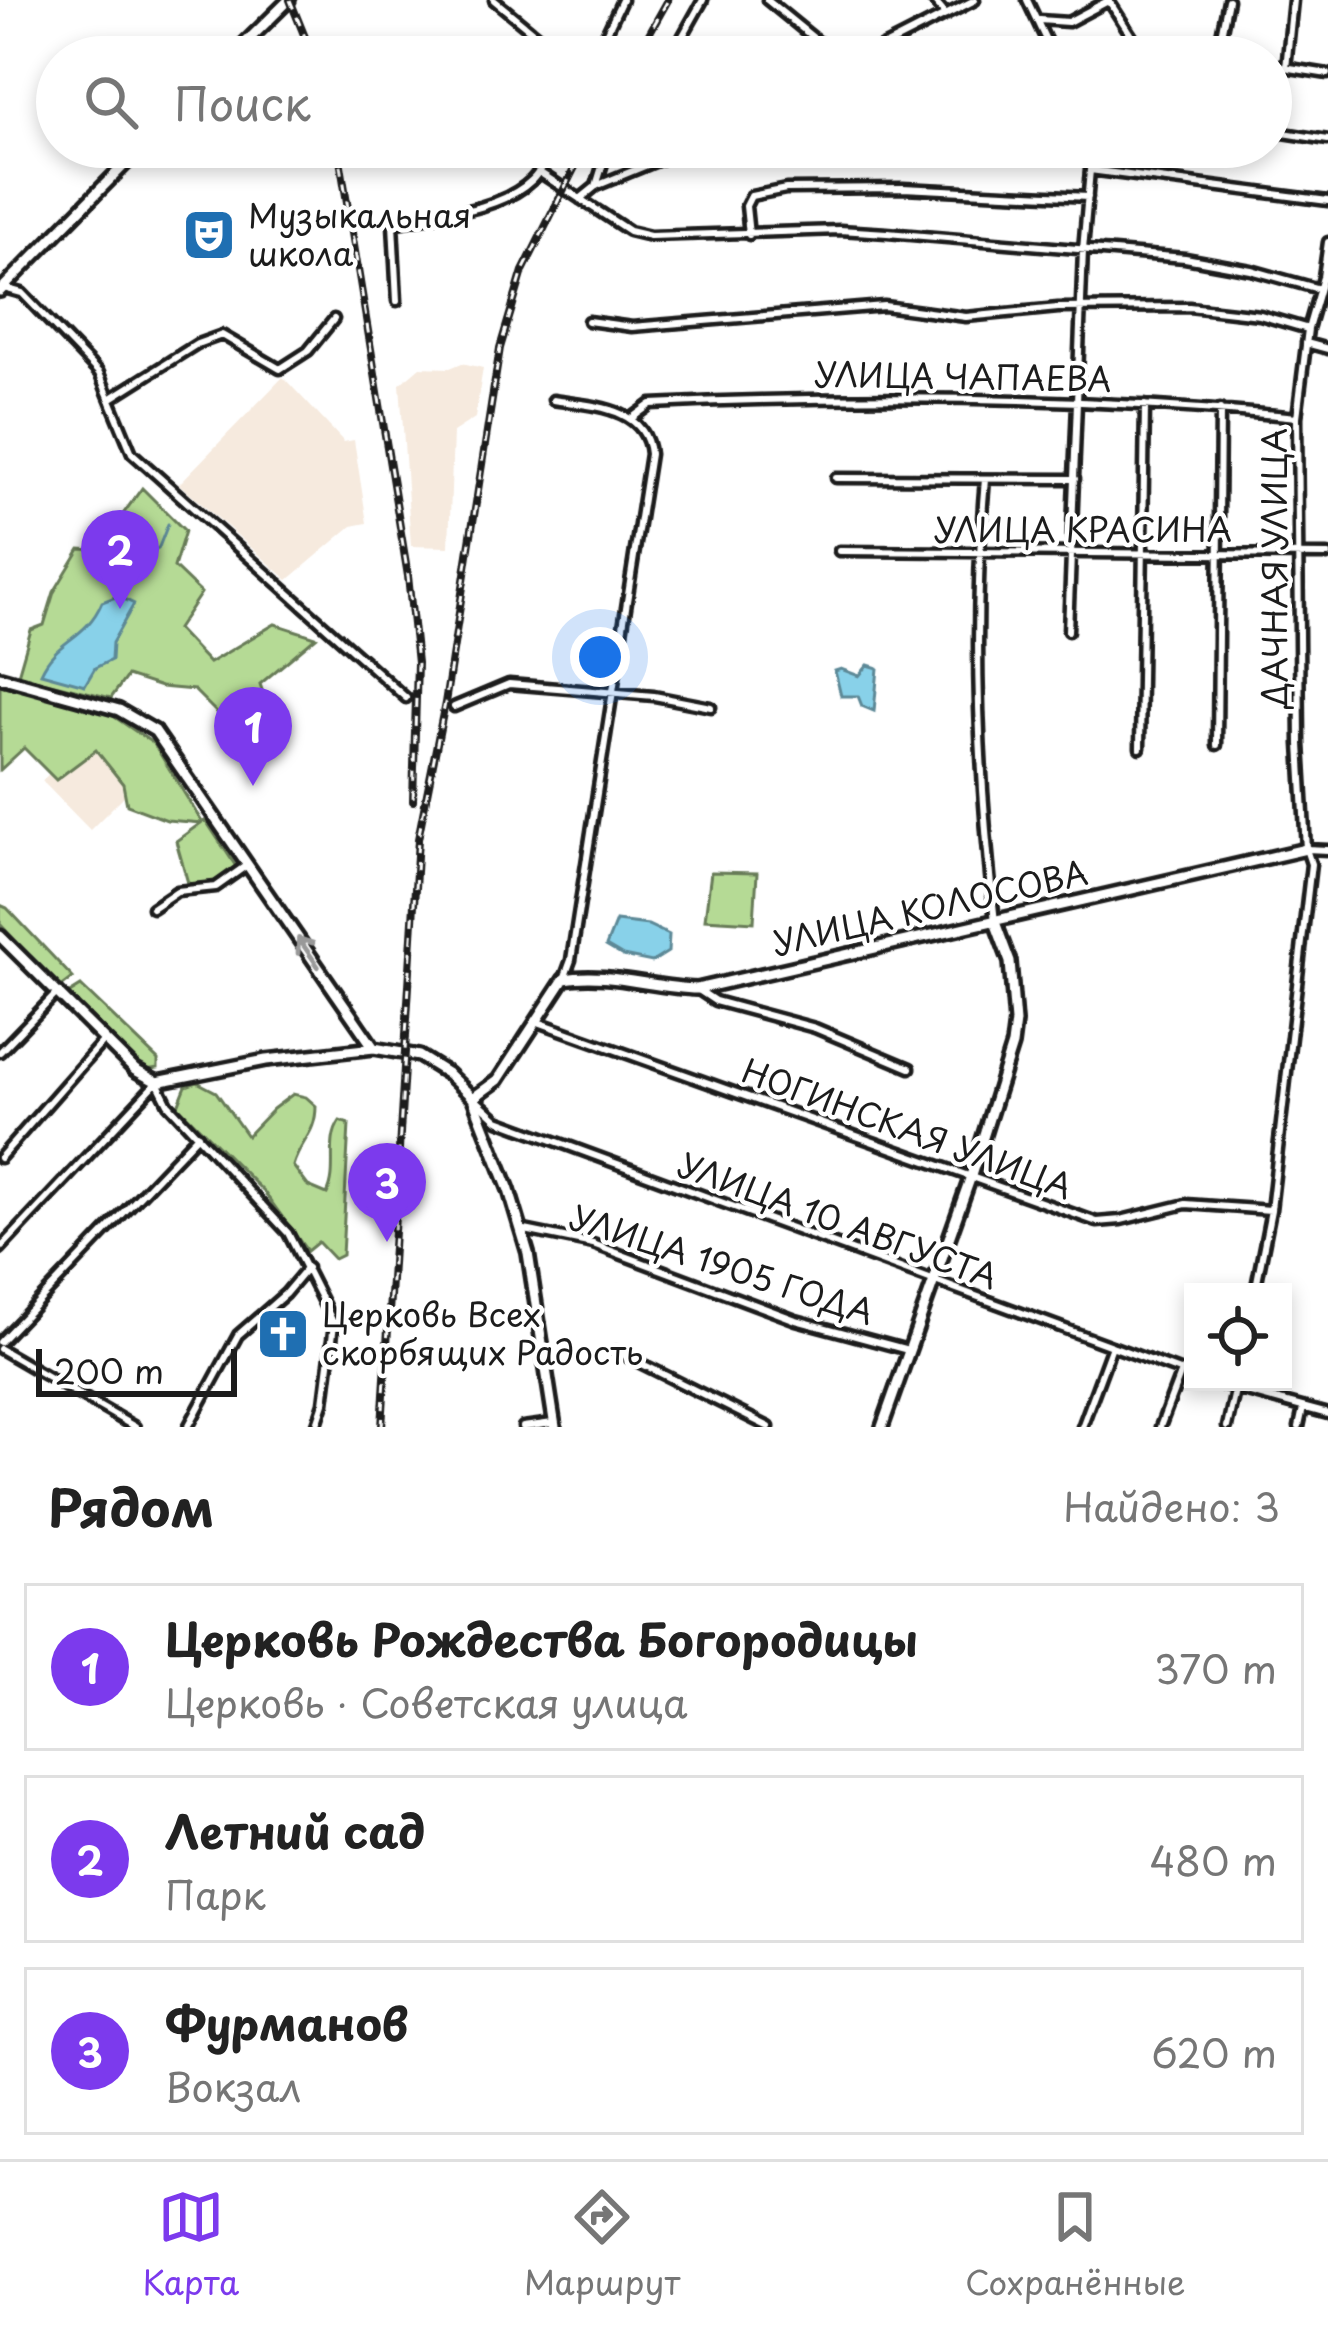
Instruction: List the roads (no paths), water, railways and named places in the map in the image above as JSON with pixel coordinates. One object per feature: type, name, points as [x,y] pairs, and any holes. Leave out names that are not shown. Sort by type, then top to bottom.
[{"type":"main road","points":[[252,36],[289,0]]},
{"type":"main road","points":[[1,288],[121,168]]},
{"type":"main road","points":[[0,677],[119,710],[155,731],[374,1048]]},
{"type":"main road","name":"УЛИЦА КОЛОСОВА","points":[[564,979],[580,976],[697,989],[1306,849]]},
{"type":"main road","points":[[882,1427],[1004,1076],[1015,1022],[1010,962],[995,922]]},
{"type":"main road","points":[[0,936],[135,1070],[157,1082],[266,1060],[374,1048],[418,1056],[448,1073],[472,1098],[520,1228],[538,1311],[554,1425]]},
{"type":"main road","points":[[472,1098],[498,1080],[564,979]]},
{"type":"street","points":[[494,0],[538,36]]},
{"type":"street","points":[[605,36],[622,0]]},
{"type":"street","points":[[684,36],[703,0]]},
{"type":"street","points":[[767,0],[811,36]]},
{"type":"street","points":[[933,0],[946,14]]},
{"type":"street","points":[[904,36],[975,0]]},
{"type":"street","points":[[1027,0],[1045,36]]},
{"type":"street","points":[[1039,20],[1068,22],[1109,0],[1132,36]]},
{"type":"street","points":[[1222,36],[1228,0]]},
{"type":"street","points":[[1289,36],[1293,0]]},
{"type":"street","points":[[1292,69],[1328,74]]},
{"type":"street","points":[[1292,134],[1328,140]]},
{"type":"street","points":[[397,301],[393,224],[485,204],[527,185],[541,168]]},
{"type":"street","points":[[596,187],[602,168]]},
{"type":"street","points":[[580,199],[641,168]]},
{"type":"street","points":[[1068,631],[1090,170],[1328,201]]},
{"type":"street","points":[[539,172],[629,231],[650,236],[840,230],[1186,258],[1319,289]]},
{"type":"street","points":[[749,235],[746,206],[751,196],[785,189],[902,188],[1088,197]]},
{"type":"street","name":"ДАЧНАЯ УЛИЦА","points":[[1257,1283],[1271,1210],[1311,865],[1300,744],[1298,417],[1308,329],[1326,278],[1328,242]]},
{"type":"street","points":[[1,288],[22,293],[99,373],[132,453],[406,698]]},
{"type":"street","points":[[588,321],[632,327],[884,306],[966,317],[1081,308],[1189,308],[1260,316],[1308,329]]},
{"type":"street","points":[[112,397],[197,344],[222,335],[280,369],[308,351],[334,320]]},
{"type":"street","points":[[1306,343],[1328,349]]},
{"type":"street","points":[[554,400],[632,418],[649,439],[650,454],[572,960],[564,979]]},
{"type":"street","name":"УЛИЦА ЧАПАЕВА","points":[[632,418],[651,404],[729,400],[1076,402],[1298,417]]},
{"type":"street","points":[[1140,748],[1145,405]]},
{"type":"street","points":[[1216,745],[1220,410]]},
{"type":"street","points":[[836,478],[1075,478]]},
{"type":"street","points":[[985,479],[977,660],[980,798],[995,922]]},
{"type":"street","name":"УЛИЦА КРАСИНА","points":[[838,551],[1328,555]]},
{"type":"street","points":[[454,707],[509,684],[711,707]]},
{"type":"street","points":[[1306,849],[1328,850]]},
{"type":"street","points":[[152,908],[177,890],[216,886],[247,865]]},
{"type":"street","points":[[697,989],[715,1001],[815,1028],[910,1069]]},
{"type":"street","points":[[0,1052],[58,992]]},
{"type":"street","name":"НОГИНСКАЯ УЛИЦА","points":[[535,1021],[1097,1222],[1186,1204],[1271,1210]]},
{"type":"street","points":[[0,1157],[104,1040]]},
{"type":"street","points":[[0,1250],[157,1082],[168,1105],[288,1233],[334,1324],[324,1403],[316,1427]]},
{"type":"street","name":"УЛИЦА 10 АВГУСТА","points":[[472,1098],[498,1120],[1184,1373]]},
{"type":"street","points":[[135,1427],[0,1346],[198,1135]]},
{"type":"street","name":"УЛИЦА 1905 ГОДА","points":[[520,1228],[593,1244],[796,1320],[908,1350]]},
{"type":"street","points":[[188,1427],[238,1335],[307,1268]]},
{"type":"street","points":[[1082,1427],[1112,1345]]},
{"type":"street","points":[[616,1351],[769,1427]]},
{"type":"street","points":[[1160,1427],[1181,1372]]},
{"type":"street","points":[[1227,1427],[1235,1391]]},
{"type":"street","points":[[1251,1391],[1328,1414]]},
{"type":"street","points":[[1299,1427],[1303,1408]]},
{"type":"street","points":[[523,1427],[554,1425]]},
{"type":"water","points":[[118,596],[134,604],[112,643],[111,660],[95,668],[85,685],[41,673],[55,653],[88,624],[102,602]]},
{"type":"water","points":[[868,665],[878,668],[874,711],[862,706],[858,696],[841,696],[835,671],[859,676]]},
{"type":"water","points":[[616,921],[648,925],[669,935],[668,952],[652,962],[623,956],[606,946]]},
{"type":"waterway","points":[[118,596],[118,588],[159,547],[168,524]]},
{"type":"railway","points":[[290,0],[305,36]]},
{"type":"railway","points":[[648,36],[668,0]]},
{"type":"railway","points":[[341,168],[408,576],[417,663],[413,801]]},
{"type":"railway","points":[[382,1427],[418,839],[445,703],[500,348],[523,271],[574,168]]},
{"type":"place","name":"Музыкальная школа","points":[[209,235]]},
{"type":"place","name":"Летний сад","points":[[120,609]]},
{"type":"place","name":"Церковь Рождества Богородицы","points":[[253,786]]},
{"type":"place","name":"Фурманов","points":[[387,1242]]},
{"type":"place","name":"Церковь Всех скорбящих Радость","points":[[283,1334]]}]
